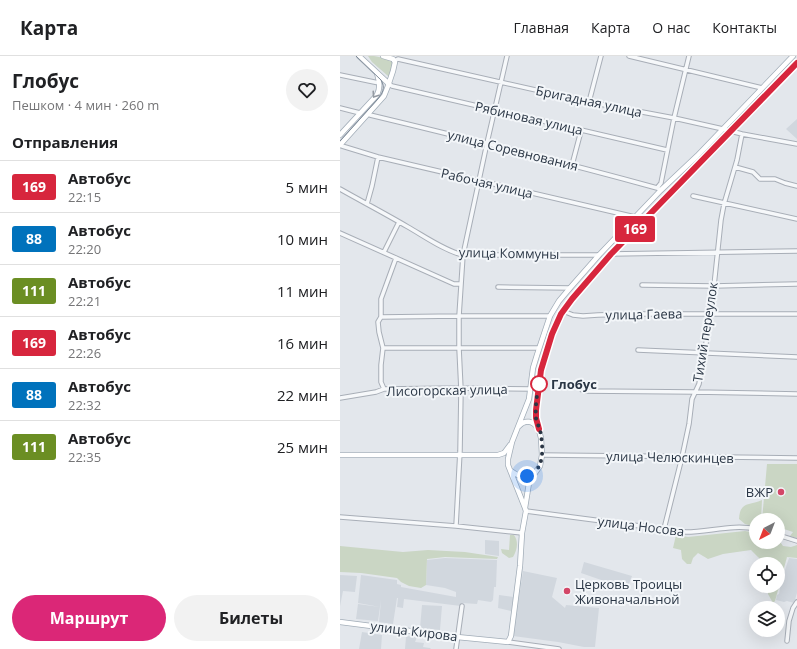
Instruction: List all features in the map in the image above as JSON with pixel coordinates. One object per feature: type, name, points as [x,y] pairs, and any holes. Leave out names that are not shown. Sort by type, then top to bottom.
[{"type":"main road","points":[[359,56],[390,85]]},
{"type":"main road","name":"Бригадная улица","points":[[383,56],[391,58],[394,61]]},
{"type":"main road","points":[[526,509],[509,467],[508,459],[512,442],[529,399],[533,368],[550,316],[559,301],[600,253],[635,217],[659,189],[696,156],[793,56]]},
{"type":"main road","points":[[340,145],[384,96],[390,85],[395,64],[394,61]]},
{"type":"main road","points":[[508,642],[511,636],[518,590],[522,533],[529,483],[540,466],[542,455],[541,438],[536,418],[541,370],[558,320],[572,299],[610,255],[797,63]]},
{"type":"main road","points":[[340,135],[377,95],[379,83],[377,73]]},
{"type":"main road","points":[[600,253],[610,255]]},
{"type":"main road","points":[[518,426],[521,423],[529,422],[535,424],[539,429]]},
{"type":"main road","points":[[340,455],[500,454],[504,453],[512,442]]},
{"type":"main road","points":[[483,455],[500,457],[504,459],[515,474],[521,476],[534,474]]},
{"type":"main road","name":"улица Кирова","points":[[340,622],[508,642]]},
{"type":"street","points":[[456,526],[460,455],[461,388],[459,316],[463,255],[507,56]]},
{"type":"street","points":[[589,102],[601,56]]},
{"type":"street","points":[[628,56],[762,88]]},
{"type":"street","points":[[659,189],[689,56]]},
{"type":"street","name":"Бригадная улица","points":[[394,61],[398,59],[589,102],[674,118],[723,129],[730,132],[797,144]]},
{"type":"street","points":[[340,75],[379,83]]},
{"type":"street","name":"Рябиновая улица","points":[[390,85],[667,150]]},
{"type":"street","points":[[340,108],[360,113]]},
{"type":"street","name":"улица Соревнования","points":[[369,114],[487,143],[659,189]]},
{"type":"street","points":[[572,165],[581,131]]},
{"type":"street","name":"Тихий переулок","points":[[664,529],[682,457],[689,424],[692,399],[698,384],[711,314],[721,220],[742,134]]},
{"type":"street","name":"Рабочая улица","points":[[340,145],[378,157],[635,217]]},
{"type":"street","points":[[367,204],[378,157]]},
{"type":"street","points":[[735,167],[753,172],[760,179],[775,179],[797,186]]},
{"type":"street","name":"улица Коммуны","points":[[340,189],[456,254],[600,253]]},
{"type":"street","points":[[693,196],[797,219]]},
{"type":"street","points":[[384,252],[399,222]]},
{"type":"street","points":[[340,233],[454,284],[460,284]]},
{"type":"street","points":[[610,255],[797,252]]},
{"type":"street","points":[[384,389],[381,382],[383,348],[378,322],[381,317],[381,299],[396,258]]},
{"type":"street","points":[[642,285],[714,286],[797,284]]},
{"type":"street","points":[[498,287],[570,288]]},
{"type":"street","name":"улица Гаева","points":[[563,311],[583,316],[629,314],[797,314]]},
{"type":"street","points":[[381,317],[550,316]]},
{"type":"street","points":[[383,348],[539,348]]},
{"type":"street","points":[[638,350],[797,357]]},
{"type":"street","points":[[582,386],[582,390],[584,391],[797,394]]},
{"type":"street","name":"Лисогорская улица","points":[[340,398],[376,392],[384,389],[531,389]]},
{"type":"street","name":"улица Челюскинцев","points":[[542,455],[797,458]]},
{"type":"street","name":"улица Носова","points":[[526,509],[686,532],[740,527],[749,528]]},
{"type":"street","points":[[340,517],[522,533]]},
{"type":"street","points":[[785,537],[797,541]]},
{"type":"street","points":[[787,640],[789,621],[793,608],[797,602]]},
{"type":"street","points":[[456,649],[462,606]]},
{"type":"street","name":"улица Кирова","points":[[508,642],[559,649]]},
{"type":"shaded area","points":[[797,119],[797,139],[786,129]]},
{"type":"shaded area","points":[[485,540],[499,541],[499,556],[485,554]]},
{"type":"shaded area","points":[[445,558],[497,560],[496,587],[494,587],[493,600],[491,602],[478,600],[477,604],[462,603],[461,606],[404,599],[403,608],[397,607],[397,598],[393,624],[379,622],[381,600],[380,607],[358,603],[361,575],[397,580],[397,584],[401,585],[401,587],[456,597],[456,592],[445,588],[426,585],[427,560]]},
{"type":"shaded area","points":[[789,558],[797,559],[797,593],[794,603],[776,600],[779,593],[785,593],[785,570]]},
{"type":"shaded area","points":[[584,562],[632,576],[626,591],[609,583],[608,586],[606,585],[607,582],[581,573]]},
{"type":"shaded area","points":[[523,571],[557,578],[552,597],[565,608],[566,605],[599,608],[595,647],[584,647],[513,636]]},
{"type":"shaded area","points":[[340,575],[357,576],[355,592],[343,591],[340,606]]},
{"type":"shaded area","points":[[499,595],[514,597],[511,611],[498,608]]},
{"type":"shaded area","points":[[358,604],[380,607],[378,621],[356,619]]},
{"type":"shaded area","points":[[422,605],[442,606],[440,630],[420,628]]},
{"type":"shaded area","points":[[362,632],[382,635],[381,649],[359,649]]},
{"type":"shaded area","points":[[407,636],[417,637],[415,642],[424,643],[423,647],[431,649],[405,649]]},
{"type":"green space","points":[[368,56],[389,59],[393,63],[389,77],[372,62]]},
{"type":"green space","name":"ВЖР","points":[[767,464],[797,464],[797,538],[790,536],[793,532],[785,529],[785,513],[763,513]]},
{"type":"green space","points":[[762,500],[761,513],[749,513],[749,525],[745,524],[739,519],[741,509],[746,505]]},
{"type":"green space","points":[[749,532],[749,549],[785,549],[785,546],[791,547],[797,545],[797,558],[787,557],[785,564],[785,557],[758,557],[751,550],[723,554],[708,559],[698,553],[693,558],[691,564],[687,564],[682,559],[681,550],[673,548],[676,535],[688,537]]},
{"type":"green space","points":[[510,535],[514,535],[517,540],[517,546],[513,557],[509,558],[502,553],[501,549],[509,550]]},
{"type":"green space","points":[[340,546],[403,552],[428,550],[465,552],[498,557],[497,559],[445,557],[427,559],[426,585],[421,588],[409,586],[397,578],[361,573],[340,572]]},
{"type":"green space","points":[[777,593],[775,601],[772,601],[768,594]]},
{"type":"tram line","points":[[340,141],[377,100],[382,93],[383,88],[381,80],[356,56]]},
{"type":"bus line","name":"169","points":[[539,429],[536,418],[536,410],[541,370],[544,356],[561,314],[611,254],[797,63]]},
{"type":"place","name":"Глобус","points":[[539,384]]},
{"type":"place","name":"ВЖР","points":[[781,492]]},
{"type":"place","name":"Церковь Троицы Живоначальной","points":[[567,591]]},
{"type":"route","points":[[527,476],[534,474],[538,470],[542,455],[541,438],[536,418],[539,384]]}]
